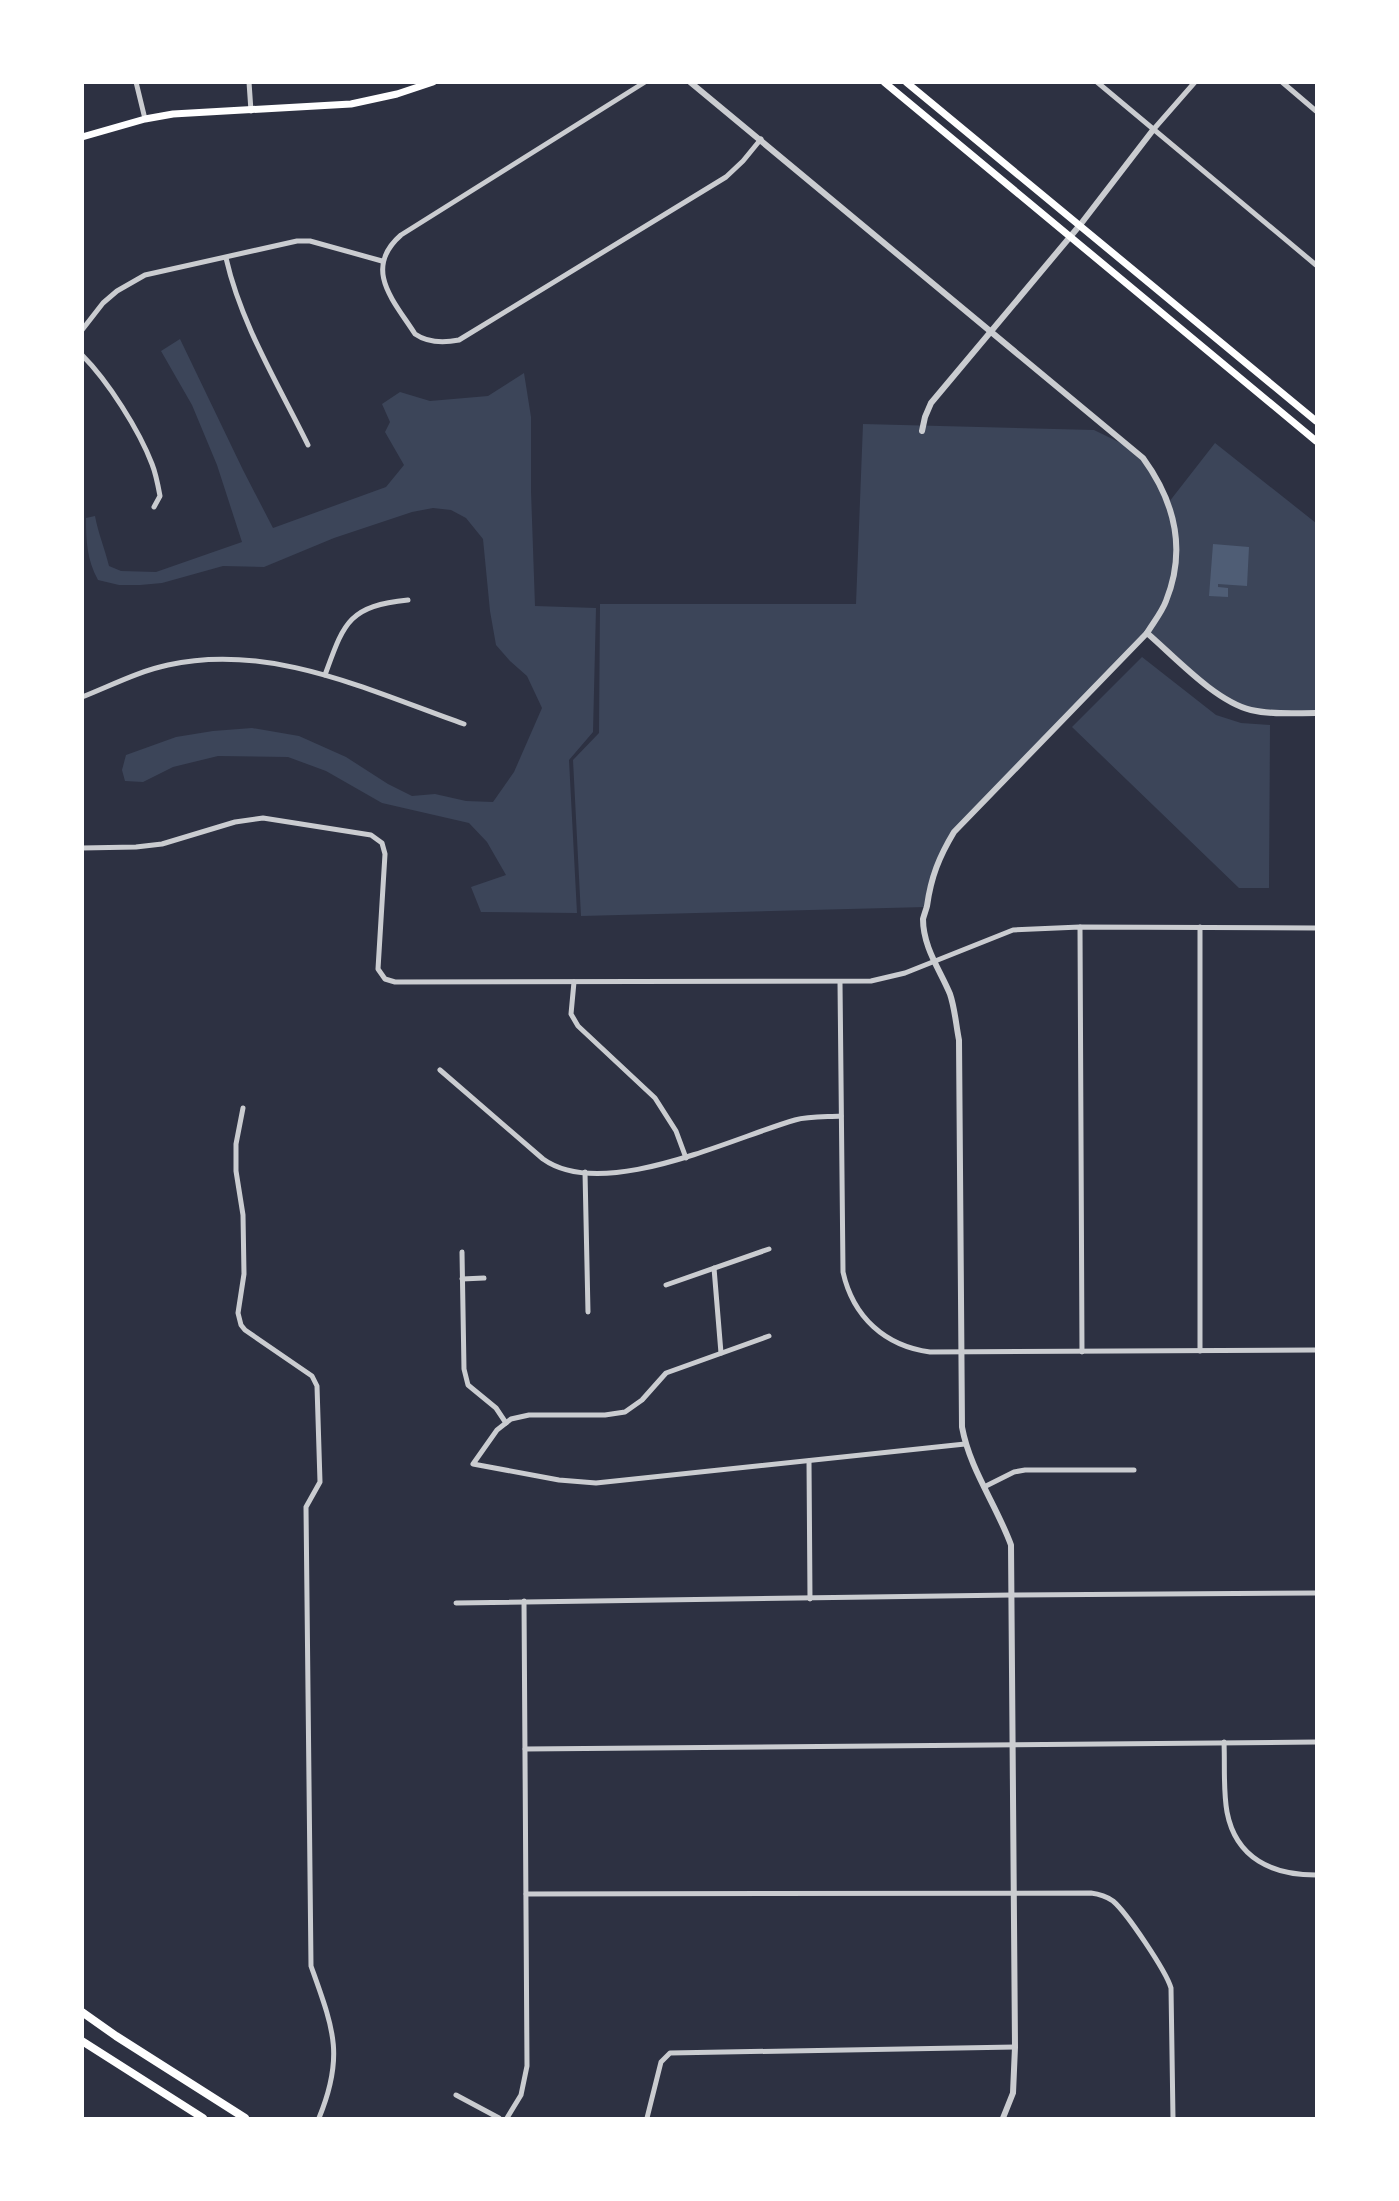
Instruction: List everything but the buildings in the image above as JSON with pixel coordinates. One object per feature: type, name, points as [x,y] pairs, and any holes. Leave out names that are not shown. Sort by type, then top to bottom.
[{"type":"main road","points":[[82,137],[145,119],[174,114],[351,104],[397,94],[433,82]]},
{"type":"main road","points":[[884,82],[1317,441]]},
{"type":"main road","points":[[906,82],[1317,421]]},
{"type":"main road","points":[[82,2012],[245,2118]]},
{"type":"main road","points":[[82,2041],[203,2118]]},
{"type":"street","points":[[136,82],[145,119]]},
{"type":"street","points":[[249,82],[251,111]]},
{"type":"street","points":[[645,82],[400,235],[390,244],[382,261],[384,286],[415,334],[421,338],[443,343],[459,340],[726,177],[761,139]]},
{"type":"street","points":[[690,82],[1143,458],[1158,479],[1171,508],[1175,526],[1176,562],[1166,602],[1147,633],[954,832],[939,856],[923,918],[934,961],[949,994],[959,1040],[962,1427],[971,1461],[1004,1524],[1011,1545],[1015,2047],[1013,2093],[1003,2118]]},
{"type":"street","points":[[1097,82],[1317,266]]},
{"type":"street","points":[[922,431],[925,417],[932,403],[1071,237],[1154,130],[1196,82]]},
{"type":"street","points":[[1282,82],[1317,111]]},
{"type":"street","points":[[82,330],[103,303],[117,291],[145,275],[310,241],[382,261]]},
{"type":"street","points":[[226,258],[242,311],[308,445]]},
{"type":"street","points":[[82,355],[97,370],[109,388],[132,424],[152,464],[160,496],[154,507]]},
{"type":"street","points":[[325,675],[340,635],[354,617],[377,604],[408,600]]},
{"type":"street","points":[[1147,633],[1217,694],[1233,704],[1263,712],[1317,713]]},
{"type":"street","points":[[82,697],[166,665],[231,658],[261,660],[325,675],[464,724]]},
{"type":"street","points":[[82,848],[136,848],[162,844],[235,822],[263,818],[371,835],[382,843],[385,854],[378,969],[385,979],[395,982],[871,981],[905,973],[1013,930],[1080,927],[1317,928]]},
{"type":"street","points":[[1080,927],[1082,1352]]},
{"type":"street","points":[[1200,927],[1200,1351]]},
{"type":"street","points":[[574,982],[572,1014],[578,1026],[655,1098],[676,1131],[686,1158]]},
{"type":"street","points":[[840,982],[843,1272],[853,1301],[871,1325],[901,1345],[930,1352],[1317,1350]]},
{"type":"street","points":[[440,1070],[554,1167],[585,1172],[629,1171],[686,1158],[798,1119],[841,1116]]},
{"type":"street","points":[[243,1108],[236,1144],[243,1215],[244,1274],[238,1313],[241,1325],[312,1376],[317,1386],[320,1482],[306,1507],[311,1966],[332,2026],[334,2060],[332,2082],[319,2118]]},
{"type":"street","points":[[585,1172],[588,1312]]},
{"type":"street","points":[[666,1285],[769,1249]]},
{"type":"street","points":[[462,1252],[464,1370],[468,1385],[496,1408],[506,1423]]},
{"type":"street","points":[[714,1268],[721,1353]]},
{"type":"street","points":[[462,1279],[484,1278]]},
{"type":"street","points":[[769,1336],[666,1373],[642,1400],[625,1412],[605,1415],[529,1415],[511,1419],[497,1430],[473,1464],[559,1480],[596,1483],[965,1444]]},
{"type":"street","points":[[809,1461],[810,1599]]},
{"type":"street","points":[[984,1487],[1025,1470],[1134,1470]]},
{"type":"street","points":[[456,1603],[1317,1593]]},
{"type":"street","points":[[507,2118],[521,2095],[527,2066],[524,1601]]},
{"type":"street","points":[[1224,1742],[1227,1811],[1237,1839],[1251,1855],[1268,1867],[1287,1873],[1317,1875]]},
{"type":"street","points":[[525,1749],[1317,1742]]},
{"type":"street","points":[[526,1894],[1091,1893],[1105,1896],[1116,1904],[1163,1969],[1169,1981],[1173,1996],[1173,2118]]},
{"type":"street","points":[[647,2118],[661,2062],[670,2053],[1015,2047]]},
{"type":"street","points":[[456,2095],[499,2118]]},
{"type":"shaded area","points":[[180,339],[273,528],[386,487],[404,465],[385,432],[390,422],[382,404],[400,392],[430,401],[488,396],[524,373],[531,417],[535,606],[596,608],[593,732],[569,760],[577,913],[481,912],[471,887],[506,875],[487,842],[469,823],[382,803],[326,771],[288,757],[218,756],[173,767],[143,782],[125,781],[122,770],[126,755],[176,737],[252,728],[299,736],[346,757],[388,784],[412,796],[435,794],[466,801],[493,802],[514,772],[542,708],[527,676],[496,645],[490,611],[483,539],[466,518],[451,510],[433,508],[412,512],[334,538],[264,567],[223,566],[162,583],[140,585],[119,585],[98,580],[91,565],[88,550],[86,518],[95,516],[109,566],[121,571],[156,572],[242,542],[217,465],[192,405],[161,351]]},
{"type":"shaded area","points":[[863,424],[1094,430],[1135,450],[1169,502],[1215,443],[1316,523],[1316,710],[1262,711],[1231,702],[1146,633],[962,824],[944,848],[926,907],[581,916],[573,760],[599,733],[600,604],[856,604]]},
{"type":"shaded area","points":[[1213,544],[1249,547],[1247,586],[1218,584],[1218,587],[1228,588],[1228,597],[1209,596]]},
{"type":"shaded area","points":[[1142,657],[1216,715],[1241,723],[1270,725],[1269,888],[1239,888],[1072,727]]}]
